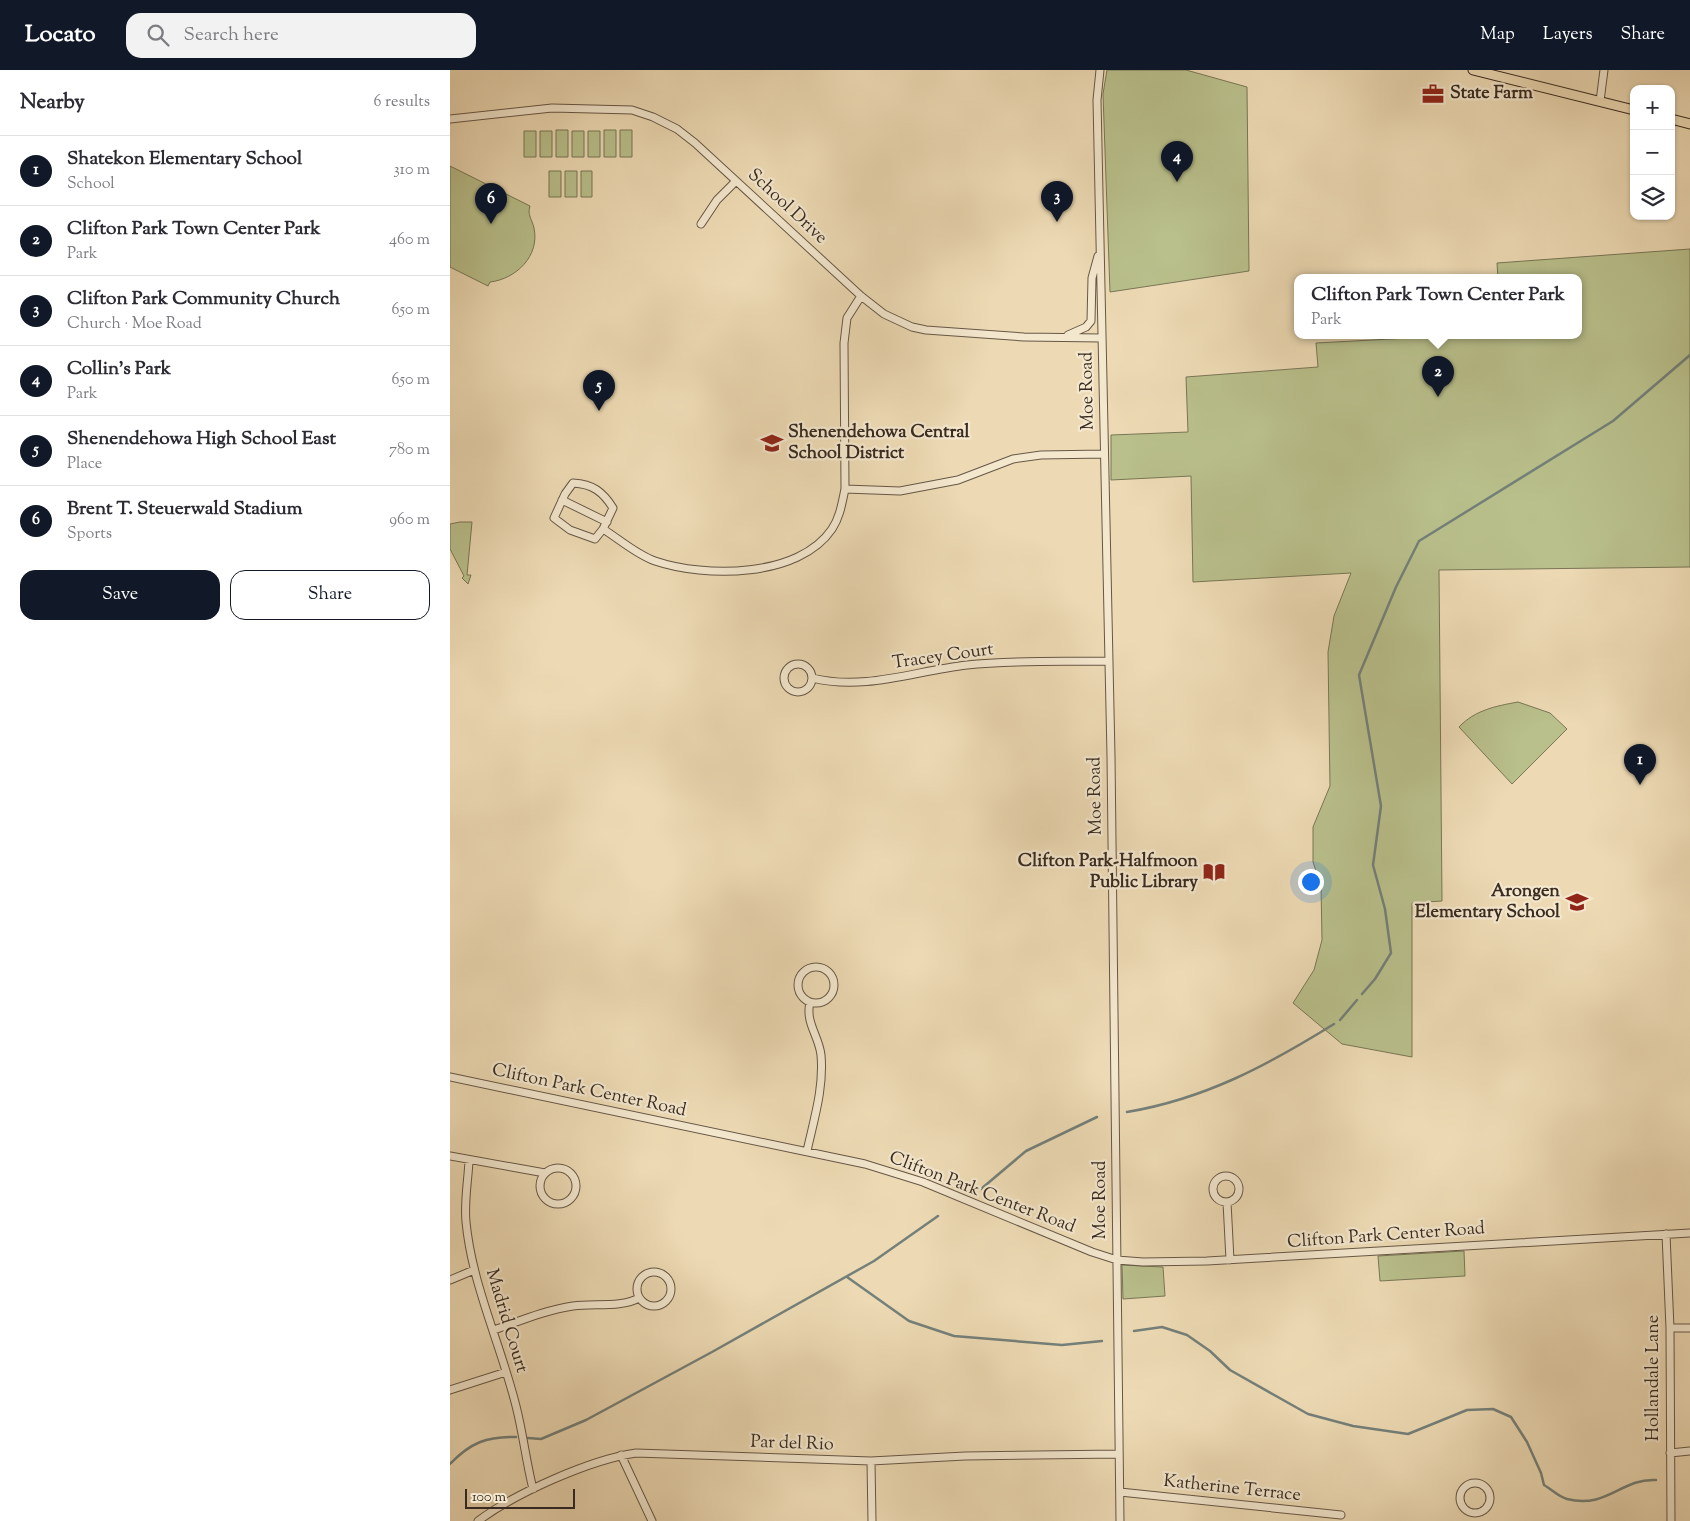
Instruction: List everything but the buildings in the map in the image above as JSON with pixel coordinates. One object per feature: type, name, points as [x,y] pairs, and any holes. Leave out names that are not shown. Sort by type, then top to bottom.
[{"type":"main road","points":[[1473,70],[1630,109]]},
{"type":"main road","points":[[1675,120],[1690,124]]},
{"type":"street","name":"Moe Road","points":[[1100,70],[1097,100],[1108,661],[1120,1521]]},
{"type":"street","points":[[1600,101],[1604,70]]},
{"type":"street","name":"School Drive","points":[[450,119],[552,108],[632,110],[653,117],[677,129],[736,180],[861,296],[884,314],[912,327],[952,332],[1053,338],[1102,338]]},
{"type":"street","points":[[701,224],[717,200],[736,180]]},
{"type":"street","points":[[1053,338],[1077,332],[1086,327],[1091,321],[1092,278],[1100,248]]},
{"type":"street","points":[[562,500],[605,525],[654,560],[693,570],[720,571],[767,567],[794,559],[821,541],[832,529],[841,510],[845,489],[844,343],[847,318],[861,296]]},
{"type":"street","points":[[845,489],[900,491],[958,480],[1013,459],[1041,455],[1104,454]]},
{"type":"street","points":[[573,483],[585,484],[603,492],[613,508],[605,525],[594,539],[570,530],[554,518],[562,500],[573,483]]},
{"type":"street","name":"Tracey Court","points":[[812,678],[845,684],[872,683],[966,665],[1108,661]]},
{"type":"street","name":"Tracey Court","points":[[797,664],[809,670],[812,678],[809,686],[798,692],[790,690],[784,679],[788,668],[797,664]]},
{"type":"street","points":[[821,968],[828,972],[833,980],[832,992],[823,1002],[810,1002],[803,998],[799,991],[800,978],[808,969],[821,968]]},
{"type":"street","points":[[807,1152],[821,1087],[820,1052],[808,1018],[810,1002]]},
{"type":"street","name":"Clifton Park Center Road","points":[[450,1077],[866,1164],[923,1182],[1092,1252],[1117,1260],[1143,1262],[1230,1260],[1690,1233]]},
{"type":"street","points":[[450,1156],[469,1161],[545,1173],[561,1168],[573,1175],[577,1187],[572,1199],[560,1204],[547,1201],[542,1194],[540,1185],[545,1173]]},
{"type":"street","name":"Madrid Court","points":[[469,1161],[466,1220],[474,1270],[516,1406],[533,1489]]},
{"type":"street","points":[[1227,1202],[1230,1260]]},
{"type":"street","name":"Hollandale Lane","points":[[1666,1234],[1670,1328],[1671,1521]]},
{"type":"street","points":[[450,1280],[474,1270]]},
{"type":"street","points":[[648,1272],[661,1272],[670,1281],[672,1289],[670,1297],[661,1305],[649,1306],[639,1298],[637,1285],[641,1277],[648,1272]]},
{"type":"street","points":[[494,1330],[548,1311],[574,1306],[630,1302],[639,1298]]},
{"type":"street","points":[[1670,1328],[1690,1328]]},
{"type":"street","points":[[450,1390],[506,1372]]},
{"type":"street","name":"Par del Rio","points":[[478,1521],[533,1489],[621,1455],[652,1452],[791,1460],[871,1461],[965,1456],[1119,1454]]},
{"type":"street","points":[[1670,1453],[1690,1452]]},
{"type":"street","points":[[621,1455],[652,1521]]},
{"type":"street","points":[[871,1461],[872,1521]]},
{"type":"street","points":[[1476,1484],[1484,1487],[1490,1498],[1487,1507],[1477,1517],[1465,1510],[1460,1499],[1465,1488],[1476,1484]]},
{"type":"street","name":"Katherine Terrace","points":[[1120,1492],[1341,1515]]},
{"type":"street","points":[[489,1513],[492,1521]]},
{"type":"green space","points":[[1107,70],[1186,70],[1247,87],[1249,271],[1110,292],[1103,94]]},
{"type":"green space","points":[[556,130],[568,130],[568,157],[556,157]]},
{"type":"green space","points":[[604,130],[616,130],[616,157],[604,157]]},
{"type":"green space","points":[[620,130],[632,130],[632,157],[620,157]]},
{"type":"green space","points":[[524,131],[536,131],[536,157],[524,157]]},
{"type":"green space","points":[[540,131],[552,131],[552,157],[540,157]]},
{"type":"green space","points":[[572,131],[584,131],[584,157],[572,157]]},
{"type":"green space","points":[[588,131],[600,131],[600,157],[588,157]]},
{"type":"green space","points":[[450,166],[530,206],[529,215],[534,228],[535,238],[530,257],[517,271],[500,280],[490,282],[488,286],[450,267]]},
{"type":"green space","points":[[549,171],[561,171],[561,197],[549,197]]},
{"type":"green space","points":[[565,171],[577,171],[577,197],[565,197]]},
{"type":"green space","points":[[581,171],[592,171],[592,197],[581,197]]},
{"type":"green space","points":[[1690,249],[1690,567],[1439,570],[1442,901],[1412,903],[1412,1057],[1342,1044],[1293,1003],[1314,970],[1322,940],[1321,886],[1313,862],[1313,827],[1330,786],[1328,652],[1334,616],[1351,573],[1193,582],[1191,476],[1111,480],[1111,435],[1188,432],[1186,377],[1318,367],[1316,343],[1391,339],[1582,339],[1582,274],[1498,274],[1497,263]]},
{"type":"green space","points":[[472,522],[467,575],[471,575],[468,584],[462,578],[464,576],[450,549],[450,524]]},
{"type":"green space","points":[[1518,702],[1550,713],[1567,729],[1512,784],[1459,727],[1472,716],[1479,713],[1494,707]]},
{"type":"green space","points":[[1464,1251],[1465,1276],[1380,1281],[1378,1256]]},
{"type":"green space","points":[[1122,1265],[1163,1267],[1165,1296],[1123,1299]]},
{"type":"waterway","points":[[1362,994],[1375,979],[1391,953],[1385,909],[1373,865],[1381,806],[1359,675],[1396,587],[1419,541],[1613,421],[1690,355]]},
{"type":"waterway","points":[[1340,1020],[1357,1000]]},
{"type":"waterway","points":[[1127,1112],[1183,1099],[1235,1079],[1285,1053],[1334,1024]]},
{"type":"waterway","points":[[981,1189],[1026,1151],[1097,1117]]},
{"type":"waterway","points":[[528,1438],[541,1439],[586,1420],[712,1352],[874,1261],[938,1216]]},
{"type":"waterway","points":[[847,1277],[909,1321],[954,1336],[1062,1345],[1102,1341]]},
{"type":"waterway","points":[[1134,1331],[1162,1327],[1187,1335],[1210,1351],[1230,1370],[1308,1414],[1353,1426],[1408,1434],[1467,1410],[1493,1409],[1511,1417],[1527,1442],[1541,1473],[1544,1485],[1567,1499],[1593,1500],[1633,1484],[1656,1480]]},
{"type":"waterway","points":[[450,1464],[465,1451],[480,1442],[496,1438],[516,1437]]},
{"type":"place","name":"State Farm","points":[[1433,94]]},
{"type":"place","name":"Collin's Park","points":[[1177,182]]},
{"type":"place","name":"Clifton Park Community Church","points":[[1057,222]]},
{"type":"place","name":"Brent T. Steuerwald Stadium","points":[[491,224]]},
{"type":"place","name":"Clifton Park Town Center Park","points":[[1438,397]]},
{"type":"place","name":"Shenendehowa High School East","points":[[599,411]]},
{"type":"place","name":"Shenendehowa Central School District","points":[[772,443]]},
{"type":"place","name":"Shatekon Elementary School","points":[[1640,785]]},
{"type":"place","name":"Clifton Park-Halfmoon Public Library","points":[[1214,872]]},
{"type":"place","name":"Arongen Elementary School","points":[[1577,902]]}]
